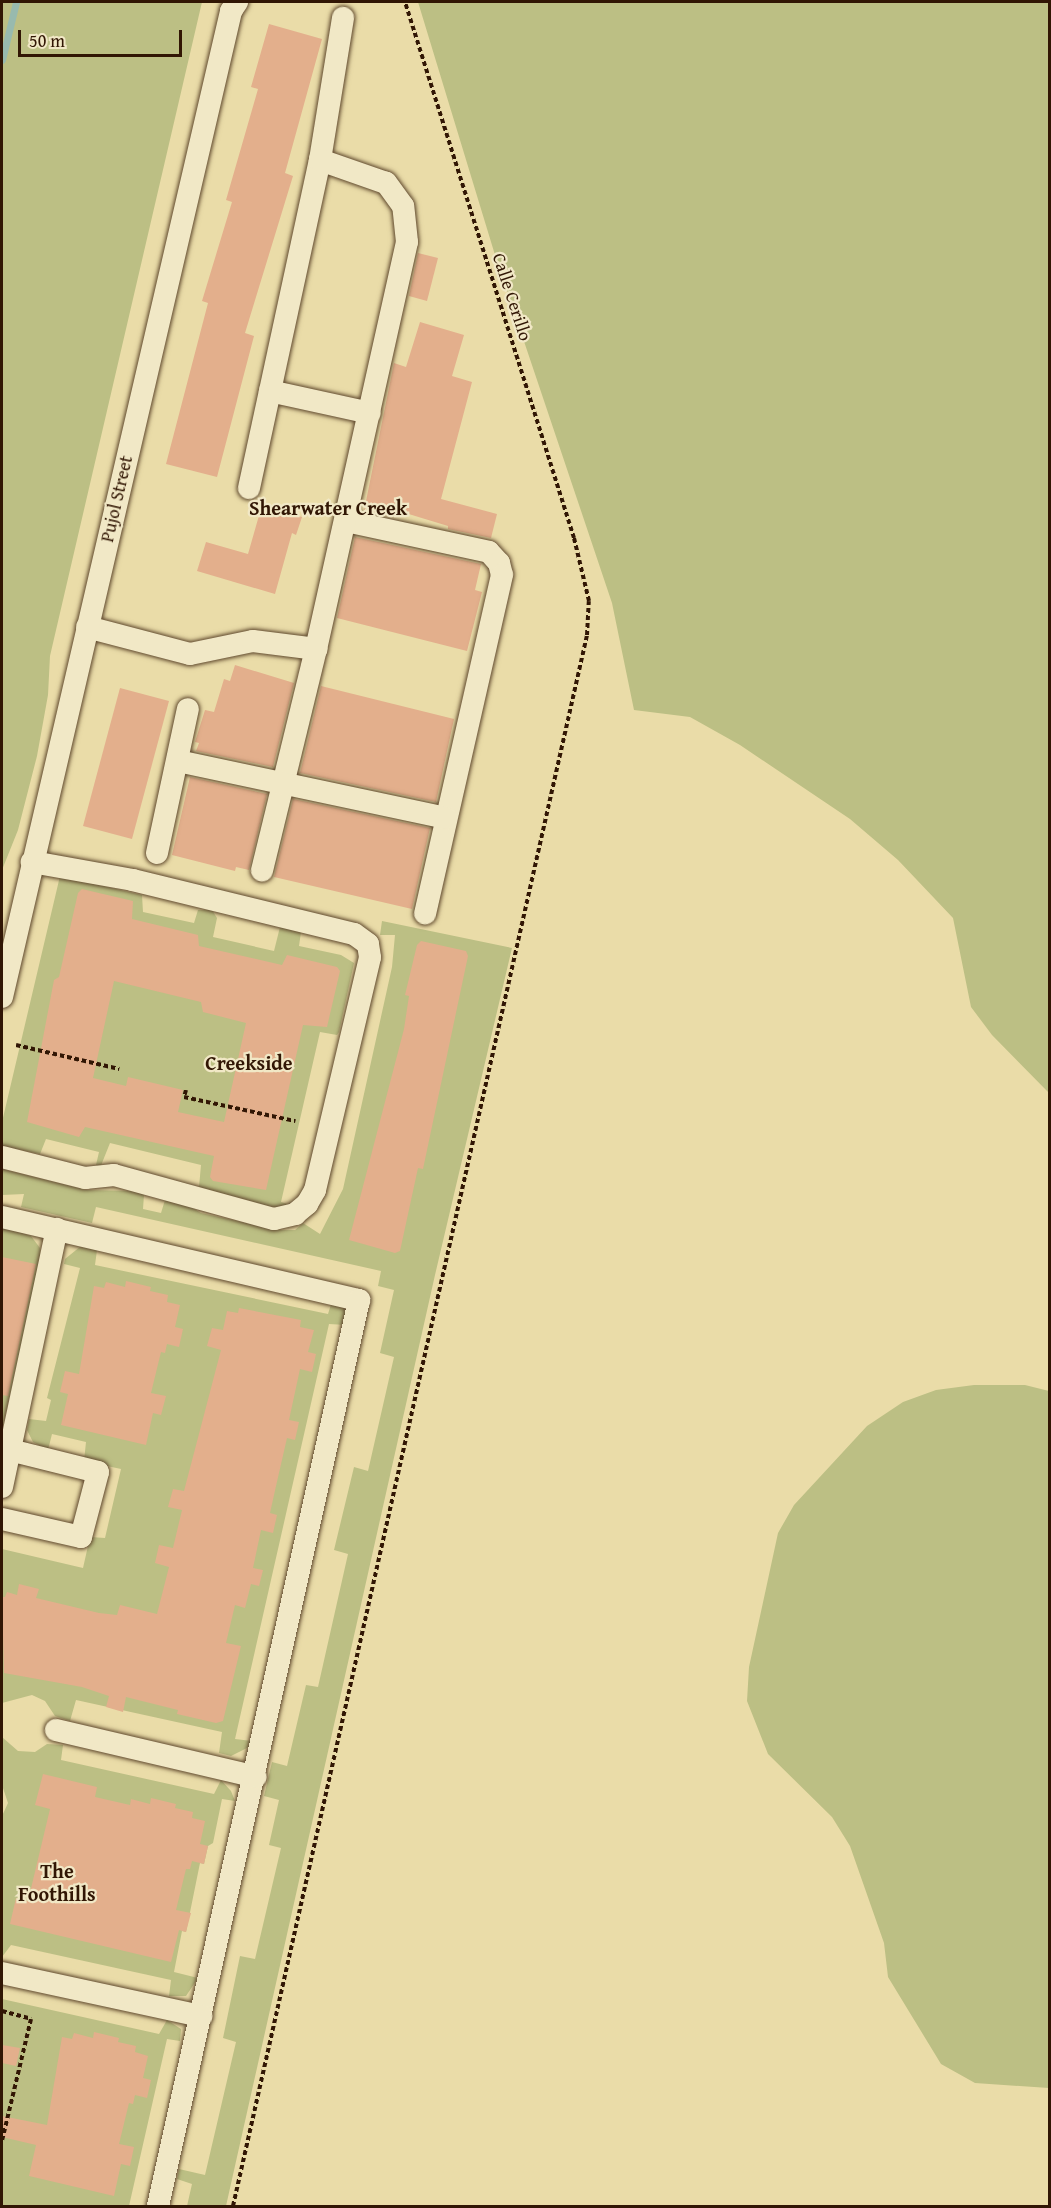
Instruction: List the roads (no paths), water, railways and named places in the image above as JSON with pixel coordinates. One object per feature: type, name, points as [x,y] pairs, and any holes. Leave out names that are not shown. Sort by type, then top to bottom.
[{"type":"street","name":"Pujol Street","points":[[2,997],[231,11],[237,2]]},
{"type":"street","points":[[249,488],[320,160],[343,18]]},
{"type":"street","points":[[262,871],[346,521],[407,242],[403,206],[386,183],[320,160]]},
{"type":"street","points":[[270,391],[370,413]]},
{"type":"street","points":[[346,521],[489,552],[499,563],[502,575],[425,914]]},
{"type":"street","points":[[87,627],[190,654],[253,641],[316,649]]},
{"type":"street","points":[[158,853],[188,709]]},
{"type":"street","points":[[178,761],[446,818]]},
{"type":"street","points":[[2,1157],[85,1178],[114,1175],[274,1219],[295,1214],[315,1190],[370,957],[368,944],[354,934],[123,878],[32,862]]},
{"type":"street","points":[[2,1216],[359,1300],[256,1778],[158,2206]]},
{"type":"street","points":[[2,1487],[57,1229]]},
{"type":"street","points":[[2,1519],[81,1538],[98,1472],[10,1450]]},
{"type":"street","points":[[56,1730],[256,1778]]},
{"type":"street","points":[[2,1973],[201,2016]]},
{"type":"waterway","points":[[2,60],[16,2]]},
{"type":"district","name":"Shearwater Creek","points":[[328,507]]},
{"type":"district","name":"Creekside","points":[[249,1062]]},
{"type":"district","name":"The Foothills","points":[[57,1882]]}]
